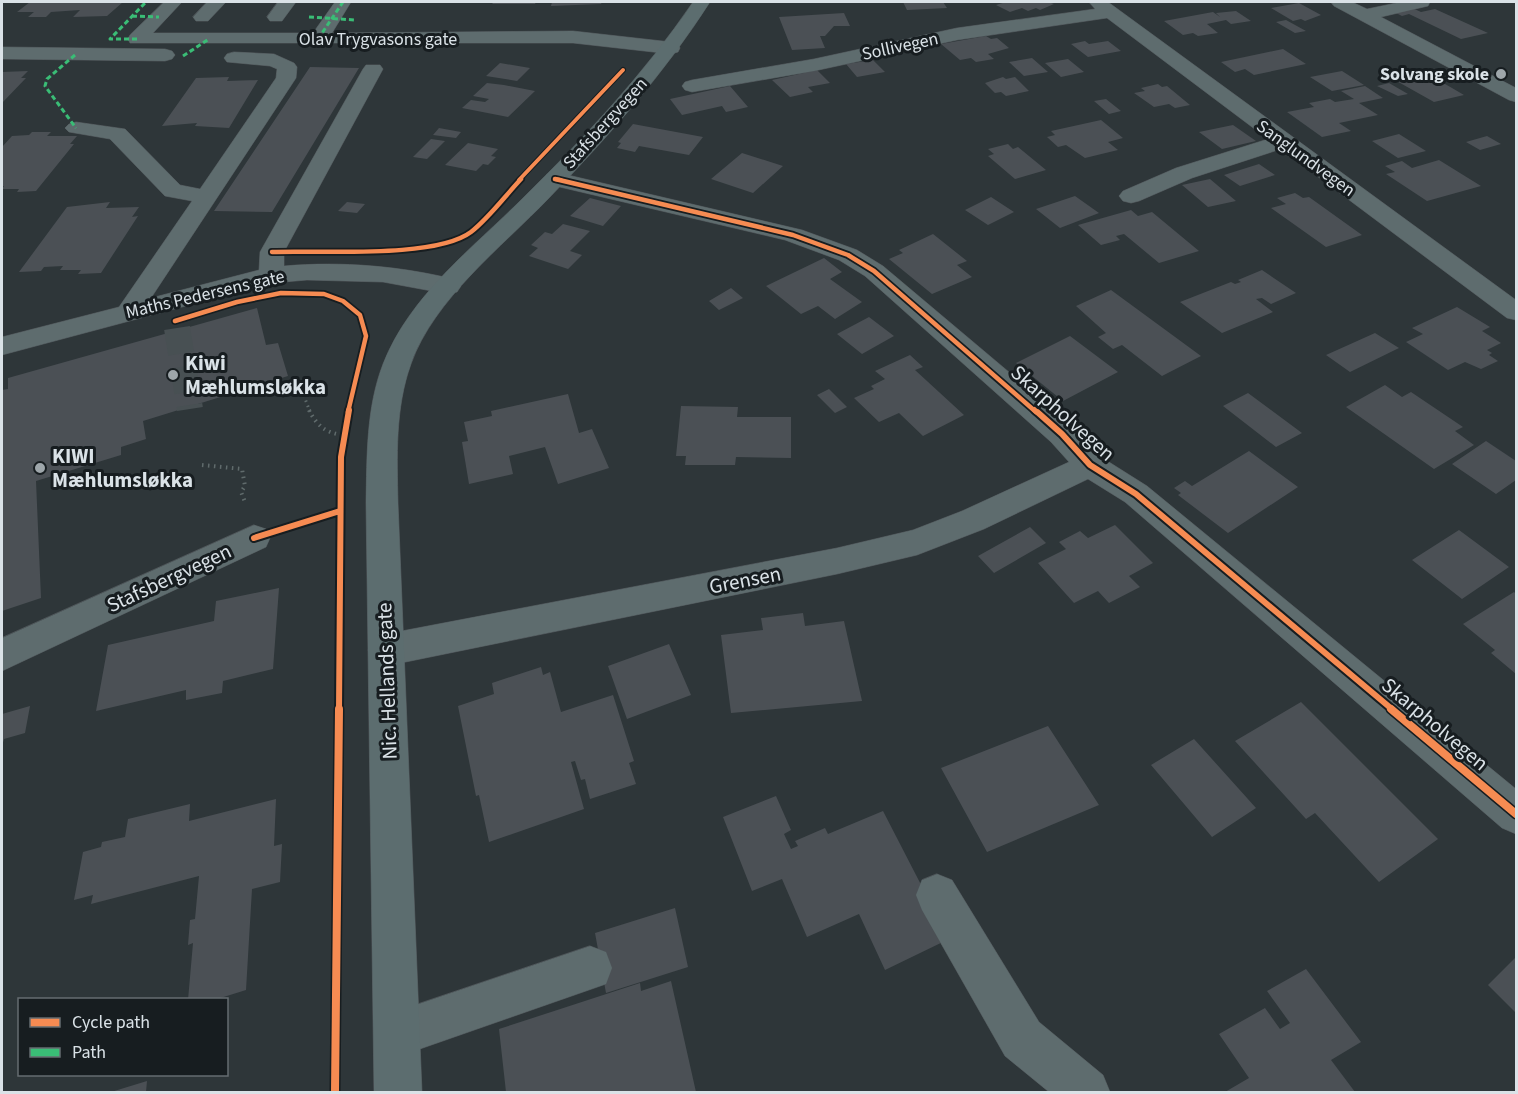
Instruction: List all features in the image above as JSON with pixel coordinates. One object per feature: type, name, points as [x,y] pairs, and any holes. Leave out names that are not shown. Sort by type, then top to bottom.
[{"type":"main road","name":"Stafsbergvegen","points":[[448,286],[555,179],[671,48],[701,2]]},
{"type":"main road","name":"Nic. Hellands gate","points":[[398,1092],[382,433],[389,388],[398,362],[414,329],[448,286]]},
{"type":"street","name":"Olav Trygvasons gate","points":[[146,2],[110,39],[318,39],[377,26],[441,38],[573,37],[671,48]]},
{"type":"street","points":[[137,39],[173,2]]},
{"type":"street","points":[[202,17],[217,2]]},
{"type":"street","points":[[276,17],[287,2]]},
{"type":"street","points":[[318,39],[343,2]]},
{"type":"street","points":[[1340,2],[1516,96]]},
{"type":"street","points":[[1365,15],[1422,2]]},
{"type":"street","name":"Sollivegen","points":[[692,86],[814,65],[957,34],[1103,7]]},
{"type":"street","name":"Sanglundvegen","points":[[1103,7],[1516,312]]},
{"type":"street","points":[[441,38],[449,19]]},
{"type":"street","points":[[355,20],[377,26]]},
{"type":"street","points":[[2,53],[254,58],[274,60],[287,67],[286,78],[129,312]]},
{"type":"street","points":[[271,275],[272,252],[374,69]]},
{"type":"street","points":[[76,128],[117,134],[173,191],[206,196]]},
{"type":"street","points":[[1131,196],[1184,173],[1284,141]]},
{"type":"street","name":"Skarpholvegen","points":[[555,179],[793,235],[848,255],[874,271],[998,376],[1062,434],[1090,465],[1136,494],[1516,814]]},
{"type":"street","name":"Maths Pedersens gate","points":[[2,346],[271,275],[307,272],[383,274],[448,286]]},
{"type":"street","name":"Grensen","points":[[386,651],[826,564],[917,542],[973,520],[1090,465]]},
{"type":"street","name":"Stafsbergvegen","points":[[2,654],[250,523]]},
{"type":"street","points":[[937,895],[1022,1040],[1086,1092]]},
{"type":"street","points":[[397,1034],[590,968]]},
{"type":"path","points":[[300,385],[313,422],[334,435],[344,435]]},
{"type":"path","points":[[345,426],[341,459],[382,452]]},
{"type":"path","points":[[202,465],[242,469],[245,486],[241,492],[250,523]]},
{"type":"building","points":[[30,2],[123,2],[107,16],[73,17],[80,10],[51,12],[46,17],[28,17],[34,12],[17,12]]},
{"type":"building","points":[[494,2],[536,2],[535,4],[492,4]]},
{"type":"building","points":[[552,2],[602,2],[601,4],[551,6]]},
{"type":"building","points":[[903,2],[943,2],[947,8],[907,10]]},
{"type":"building","points":[[1006,2],[1054,4],[1040,10],[1036,8],[1028,11],[1022,8],[1010,12],[996,5]]},
{"type":"building","points":[[1299,3],[1321,15],[1305,21],[1301,19],[1293,21],[1271,8]]},
{"type":"building","points":[[1408,6],[1421,12],[1435,9],[1488,33],[1461,39],[1409,14],[1402,16],[1390,10]]},
{"type":"building","points":[[1236,11],[1251,21],[1231,24],[1226,20],[1207,24],[1218,33],[1198,36],[1193,33],[1183,35],[1164,21],[1213,12],[1220,17],[1216,13]]},
{"type":"building","points":[[844,13],[850,26],[834,26],[825,36],[820,36],[825,48],[792,50],[779,17]]},
{"type":"building","points":[[1286,20],[1306,31],[1295,33],[1276,22]]},
{"type":"building","points":[[986,36],[991,39],[997,38],[1009,48],[988,54],[994,59],[976,62],[971,58],[960,60],[941,44]]},
{"type":"building","points":[[1085,41],[1089,44],[1108,41],[1121,51],[1088,57],[1071,44]]},
{"type":"building","points":[[1283,49],[1306,64],[1254,75],[1245,69],[1235,72],[1221,62]]},
{"type":"building","points":[[1032,58],[1048,72],[1024,76],[1009,62]]},
{"type":"building","points":[[1068,59],[1084,72],[1061,77],[1045,63]]},
{"type":"building","points":[[873,60],[885,72],[857,77],[846,64]]},
{"type":"building","points":[[500,63],[530,68],[517,81],[486,76]]},
{"type":"building","points":[[310,67],[359,68],[272,212],[214,211]]},
{"type":"building","points":[[817,70],[830,83],[808,87],[813,92],[790,97],[772,80]]},
{"type":"building","points":[[28,71],[21,78],[26,78],[2,103],[2,72]]},
{"type":"building","points":[[1342,71],[1364,85],[1332,91],[1310,77]]},
{"type":"building","points":[[1424,72],[1464,95],[1434,102],[1393,79]]},
{"type":"building","points":[[229,77],[227,81],[258,80],[229,128],[195,126],[197,123],[162,126],[196,78]]},
{"type":"building","points":[[1003,77],[1006,79],[1015,77],[1029,91],[1006,96],[1001,92],[995,93],[985,83]]},
{"type":"building","points":[[487,83],[535,91],[508,117],[462,108],[471,100],[485,102],[489,99],[473,96]]},
{"type":"building","points":[[1389,83],[1408,94],[1398,96],[1377,86]]},
{"type":"building","points":[[1158,84],[1162,87],[1167,86],[1190,105],[1175,108],[1169,104],[1154,107],[1134,93],[1145,91],[1141,88]]},
{"type":"building","points":[[730,86],[748,107],[726,112],[722,106],[682,115],[670,99]]},
{"type":"building","points":[[1365,86],[1383,98],[1359,103],[1378,115],[1339,123],[1351,131],[1322,137],[1287,112],[1314,107],[1309,103],[1330,99],[1335,102],[1354,99],[1341,91]]},
{"type":"building","points":[[1106,99],[1121,111],[1109,114],[1094,101]]},
{"type":"building","points":[[1101,120],[1123,138],[1108,142],[1118,150],[1085,158],[1066,145],[1058,147],[1047,137],[1055,135],[1051,131]]},
{"type":"building","points":[[633,124],[703,137],[689,155],[639,146],[635,152],[617,148],[621,143],[618,142]]},
{"type":"building","points":[[1233,125],[1256,141],[1222,149],[1199,132]]},
{"type":"building","points":[[439,128],[461,132],[456,138],[433,135]]},
{"type":"building","points":[[32,132],[51,132],[47,136],[77,136],[70,144],[74,144],[36,191],[17,192],[19,189],[2,189],[4,186],[2,186],[2,147],[12,136],[29,135]]},
{"type":"building","points":[[1399,134],[1426,151],[1398,158],[1372,141]]},
{"type":"building","points":[[1487,136],[1501,144],[1480,150],[1466,142]]},
{"type":"building","points":[[431,139],[445,141],[427,159],[413,157]]},
{"type":"building","points":[[468,143],[498,149],[491,156],[496,157],[488,165],[483,164],[476,171],[445,165]]},
{"type":"building","points":[[1008,144],[1013,149],[1018,147],[1046,170],[1015,179],[988,156],[994,154],[988,149]]},
{"type":"building","points":[[742,153],[783,166],[753,193],[711,179]]},
{"type":"building","points":[[1439,160],[1481,186],[1427,201],[1386,174],[1395,172],[1385,166],[1402,161],[1412,168]]},
{"type":"building","points":[[1259,164],[1275,175],[1240,186],[1224,175]]},
{"type":"building","points":[[1210,179],[1236,201],[1208,207],[1182,185]]},
{"type":"building","points":[[1295,193],[1303,198],[1309,197],[1362,235],[1326,247],[1271,208],[1286,204],[1277,198]]},
{"type":"building","points":[[1075,196],[1099,213],[1060,228],[1036,209]]},
{"type":"building","points":[[991,197],[1014,212],[988,225],[965,210]]},
{"type":"building","points":[[590,198],[621,206],[603,226],[570,216]]},
{"type":"building","points":[[110,202],[106,208],[139,207],[132,217],[138,216],[101,273],[78,274],[81,270],[60,270],[63,266],[44,267],[41,271],[19,272],[67,207]]},
{"type":"building","points":[[347,202],[365,204],[357,213],[338,211]]},
{"type":"building","points":[[1131,210],[1138,216],[1152,212],[1199,251],[1159,263],[1124,234],[1116,236],[1120,240],[1101,245],[1078,225]]},
{"type":"building","points":[[563,224],[590,231],[570,251],[582,255],[568,269],[529,256],[538,248],[531,245],[545,232],[552,234]]},
{"type":"building","points":[[933,234],[967,261],[957,265],[972,277],[932,294],[889,259],[903,253],[899,250]]},
{"type":"building","points":[[824,258],[842,272],[830,279],[862,302],[835,319],[818,306],[801,314],[766,286]]},
{"type":"building","points":[[1262,270],[1296,293],[1271,304],[1262,298],[1256,299],[1273,312],[1222,333],[1180,302],[1231,282],[1235,284],[1241,282],[1238,280]]},
{"type":"building","points":[[731,288],[743,298],[719,310],[709,301]]},
{"type":"building","points":[[1111,290],[1201,356],[1162,376],[1122,345],[1113,349],[1098,337],[1106,333],[1076,306]]},
{"type":"building","points":[[1457,307],[1490,327],[1482,331],[1501,343],[1487,350],[1492,353],[1489,355],[1498,361],[1481,369],[1465,362],[1448,370],[1406,342],[1423,334],[1412,328]]},
{"type":"building","name":"KIWI Mæhlumsløkka","points":[[257,308],[266,345],[278,343],[288,376],[143,421],[146,439],[121,447],[121,455],[36,481],[41,598],[2,611],[2,390],[8,389],[8,378]]},
{"type":"building","points":[[869,317],[894,336],[862,354],[837,334]]},
{"type":"building","points":[[1375,333],[1399,348],[1350,372],[1326,355]]},
{"type":"building","points":[[1070,336],[1118,372],[1063,401],[1016,363]]},
{"type":"building","points":[[910,355],[923,367],[915,370],[964,415],[923,436],[899,413],[879,422],[854,398],[874,389],[871,386],[885,379],[875,371]]},
{"type":"building","points":[[1385,385],[1402,397],[1411,392],[1463,427],[1455,431],[1474,445],[1434,469],[1346,407]]},
{"type":"building","points":[[829,389],[847,407],[835,413],[817,395]]},
{"type":"building","points":[[1248,393],[1302,433],[1276,447],[1223,406]]},
{"type":"building","points":[[568,394],[579,433],[592,429],[609,468],[558,484],[545,447],[509,456],[513,474],[469,484],[462,442],[468,441],[464,422],[492,416],[491,411]]},
{"type":"building","points":[[681,406],[738,407],[737,417],[791,417],[791,458],[736,457],[735,465],[685,465],[686,456],[676,456]]},
{"type":"building","points":[[1486,441],[1516,461],[1516,480],[1496,494],[1452,464]]},
{"type":"building","points":[[1249,451],[1298,487],[1228,533],[1178,495],[1181,493],[1174,488],[1185,481],[1192,486]]},
{"type":"building","points":[[1115,525],[1153,563],[1129,576],[1140,587],[1109,603],[1098,591],[1074,603],[1038,563],[1066,549],[1059,542],[1080,531],[1088,538]]},
{"type":"building","points":[[1030,527],[1046,543],[994,573],[978,556]]},
{"type":"building","points":[[1459,530],[1509,567],[1462,599],[1412,560]]},
{"type":"building","points":[[279,588],[273,669],[223,681],[222,693],[186,700],[186,690],[96,711],[108,645],[214,621],[216,601]]},
{"type":"building","points":[[1514,592],[1516,594],[1516,674],[1491,653],[1495,650],[1463,624]]},
{"type":"building","points":[[803,613],[805,626],[844,621],[862,701],[731,713],[721,635],[763,630],[761,618]]},
{"type":"building","points":[[669,644],[691,695],[627,719],[608,666]]},
{"type":"building","points":[[541,667],[543,675],[550,672],[561,712],[613,695],[634,761],[629,763],[636,784],[590,799],[585,779],[581,780],[575,761],[571,762],[584,809],[489,842],[479,795],[476,796],[458,706],[494,694],[492,683]]},
{"type":"building","points":[[1301,702],[1438,839],[1379,882],[1315,813],[1306,819],[1235,741]]},
{"type":"building","points":[[30,706],[25,733],[4,739],[2,746],[2,714]]},
{"type":"building","points":[[1048,726],[1099,805],[987,852],[941,768]]},
{"type":"building","points":[[1194,739],[1256,808],[1212,837],[1151,765]]},
{"type":"building","points":[[776,796],[791,830],[784,834],[791,849],[798,846],[795,841],[825,828],[828,834],[883,811],[949,939],[885,970],[859,914],[807,937],[782,879],[752,891],[723,817]]},
{"type":"building","points":[[276,799],[274,846],[282,844],[280,882],[252,889],[246,990],[220,998],[188,998],[193,943],[188,945],[190,920],[195,919],[199,876],[91,904],[93,895],[74,900],[83,852],[101,847],[102,842],[125,837],[128,819],[190,804],[189,821]]},
{"type":"building","points":[[675,908],[688,967],[606,993],[595,933]]},
{"type":"building","points":[[1516,957],[1516,1013],[1488,985]]},
{"type":"building","points":[[1306,969],[1361,1042],[1331,1060],[1355,1092],[1225,1092],[1249,1078],[1219,1034],[1265,1008],[1280,1029],[1290,1023],[1267,991]]},
{"type":"building","points":[[671,981],[696,1092],[506,1092],[499,1029],[640,983],[641,991]]},
{"type":"building","points":[[147,1081],[146,1092],[111,1092]]},
{"type":"tunnel","points":[[177,328],[190,409]]},
{"type":"marked path","points":[[137,39],[110,39],[146,2]]},
{"type":"marked path","points":[[318,39],[343,2]]},
{"type":"marked path","points":[[132,16],[159,17]]},
{"type":"marked path","points":[[309,17],[355,20]]},
{"type":"marked path","points":[[183,56],[209,39]]},
{"type":"marked path","points":[[75,55],[47,79],[45,86],[76,128]]},
{"type":"cycle path","points":[[272,252],[400,250],[448,242],[470,233],[623,70]]},
{"type":"cycle path","points":[[555,179],[793,235],[848,255],[874,271],[1062,434],[1090,465],[1136,494],[1516,814]]},
{"type":"cycle path","points":[[175,321],[259,296],[303,292],[324,294],[343,301],[353,307],[365,325],[365,345],[352,393],[341,457],[335,1092]]},
{"type":"cycle path","points":[[254,538],[340,511]]},
{"type":"place","name":"Solvang skole","points":[[1501,74]]},
{"type":"place","name":"Kiwi Mæhlumsløkka","points":[[173,375]]},
{"type":"place","name":"KIWI Mæhlumsløkka","points":[[40,468]]}]
